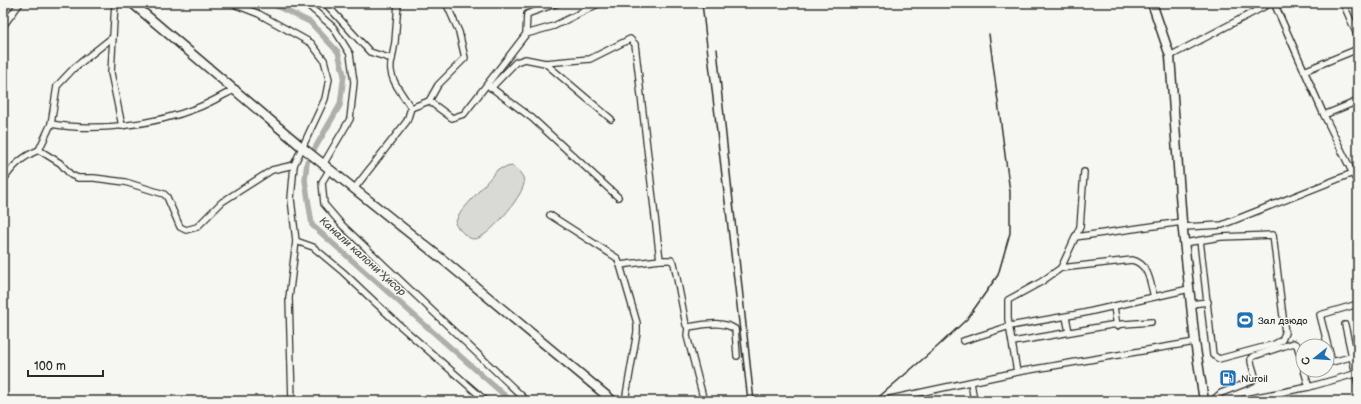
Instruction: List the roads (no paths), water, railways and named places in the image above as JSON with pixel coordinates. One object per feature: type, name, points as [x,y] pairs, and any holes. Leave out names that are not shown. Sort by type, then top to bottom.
[{"type":"main road","points":[[132,3],[236,89],[303,148],[447,264],[612,401]]},
{"type":"main road","points":[[1152,3],[1170,56],[1182,225],[1195,342],[1204,401]]},
{"type":"street","points":[[3,26],[20,3]]},
{"type":"street","points":[[115,3],[111,73],[122,126]]},
{"type":"street","points":[[231,3],[260,14],[311,42],[324,60],[329,79],[325,98],[294,165],[291,199],[296,241],[289,298],[292,401]]},
{"type":"street","points":[[302,3],[310,7],[333,27],[350,54],[354,82],[350,119],[327,166],[322,182],[324,204],[342,225],[527,401]]},
{"type":"street","points":[[325,3],[370,52],[392,59]]},
{"type":"street","points":[[354,189],[408,121],[411,108],[394,81],[389,67],[395,42],[398,3]]},
{"type":"street","points":[[428,101],[452,118],[464,114],[489,86],[526,34],[527,14],[558,3]]},
{"type":"street","points":[[526,34],[554,26],[600,3]]},
{"type":"street","points":[[1170,56],[1272,3],[1358,184]]},
{"type":"street","points":[[1343,3],[1358,36]]},
{"type":"street","points":[[411,108],[428,101],[438,85],[466,58],[459,32],[447,5]]},
{"type":"street","points":[[3,181],[16,163],[25,156],[39,150],[51,124],[57,86],[62,79],[113,37]]},
{"type":"street","points":[[489,86],[516,62],[525,59],[544,63],[590,59],[630,39],[635,44],[660,260]]},
{"type":"street","points":[[1304,72],[1358,49]]},
{"type":"street","points":[[544,63],[611,119]]},
{"type":"street","points":[[489,86],[532,118],[618,197]]},
{"type":"street","points":[[51,124],[69,128],[122,126],[158,119],[197,108],[236,89]]},
{"type":"street","points":[[1324,115],[1358,101]]},
{"type":"street","points":[[39,150],[60,163],[72,175],[78,178],[94,178],[125,182],[164,194],[170,203],[180,228],[186,230],[197,227],[211,211],[222,202],[272,170],[294,165]]},
{"type":"street","points":[[1075,237],[1182,225],[1222,225],[1358,171]]},
{"type":"street","points":[[1061,268],[1080,227],[1084,172]]},
{"type":"street","points":[[550,215],[617,258],[620,265],[637,323],[638,332],[625,401]]},
{"type":"street","points":[[1184,243],[1200,240],[1221,237],[1273,235],[1285,333],[1282,340],[1275,344],[1219,359],[1215,358],[1213,355],[1200,240]]},
{"type":"street","points":[[296,241],[313,247],[343,272],[397,323],[486,401]]},
{"type":"street","points":[[620,265],[660,260],[671,260],[674,263],[686,325],[688,327],[687,336],[704,401]]},
{"type":"street","points":[[1017,372],[1010,326],[1008,300],[1041,282],[1061,268],[1132,260],[1140,261],[1146,268],[1154,297]]},
{"type":"street","points":[[963,341],[1010,326],[1066,317],[1189,289]]},
{"type":"street","points":[[1191,304],[1208,302]]},
{"type":"street","points":[[1355,356],[1332,362],[1320,315],[1358,304]]},
{"type":"street","points":[[1114,307],[1118,326]]},
{"type":"street","points":[[1066,317],[1070,332]]},
{"type":"street","points":[[1013,342],[1111,325],[1118,326],[1151,322]]},
{"type":"street","points":[[688,327],[717,323],[726,324],[735,328],[737,356]]},
{"type":"street","points":[[1345,325],[1355,356],[1358,384]]},
{"type":"street","points":[[881,401],[1017,372],[1195,342]]},
{"type":"street","points":[[1212,401],[1221,393],[1252,381],[1255,378],[1255,373],[1250,362],[1251,358],[1293,343],[1295,344]]},
{"type":"street","points":[[1236,401],[1309,387],[1356,374]]},
{"type":"street","points":[[1306,378],[1309,387]]},
{"type":"street","points":[[971,382],[974,401]]},
{"type":"waterway","name":"Канали калони Ҳисор","points":[[270,3],[310,22],[338,52],[344,75],[340,105],[307,162],[305,180],[312,225],[511,401]]},
{"type":"railway","points":[[702,3],[748,401]]},
{"type":"railway","points":[[874,401],[967,319],[998,275],[1010,233],[1010,192],[989,34]]},
{"type":"railway","points":[[717,49],[754,401]]},
{"type":"place","name":"Зал дзюдо","points":[[1245,320]]},
{"type":"place","name":"Nuroil","points":[[1228,378]]}]
